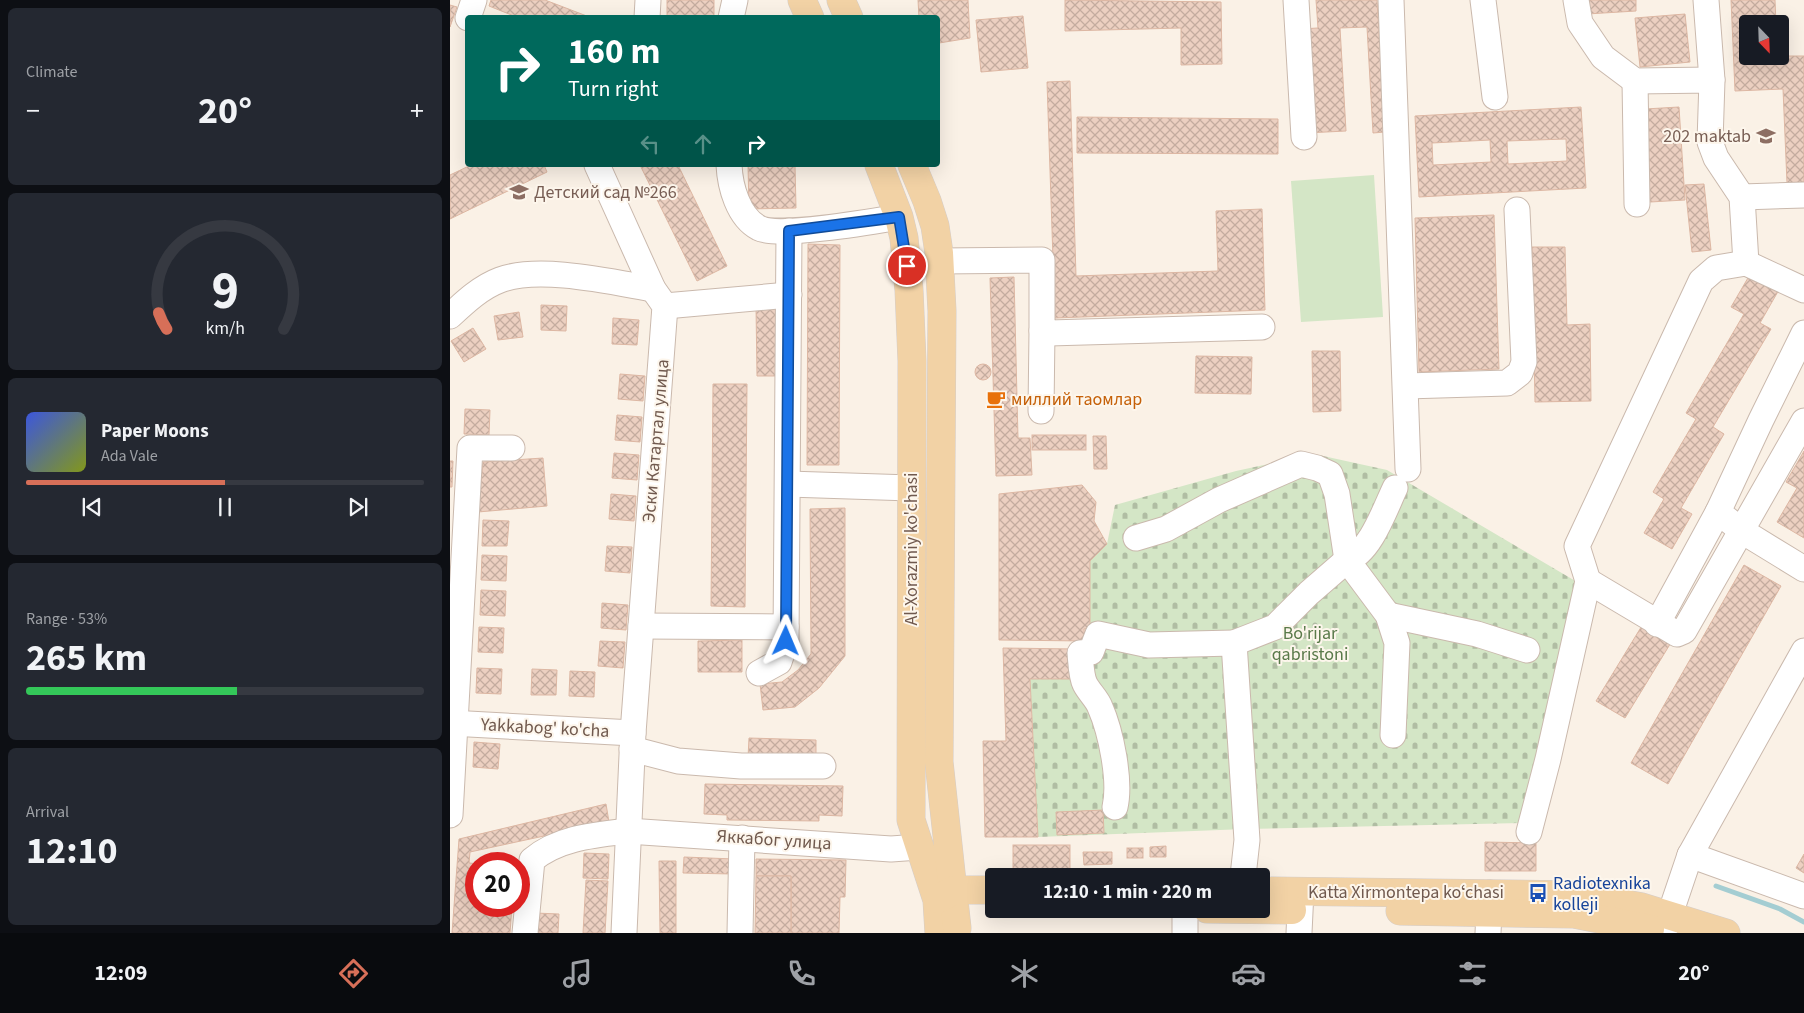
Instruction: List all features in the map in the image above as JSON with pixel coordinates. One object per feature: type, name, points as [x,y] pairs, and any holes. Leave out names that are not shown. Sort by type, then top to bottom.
[{"type":"main road","points":[[802,0],[809,15]]},
{"type":"main road","points":[[842,0],[848,15]]},
{"type":"main road","name":"Al-Xorazmiy ko'chasi","points":[[880,167],[899,217],[906,252],[911,314],[911,820],[919,847],[949,899],[939,933]]},
{"type":"main road","name":"Al-Xorazmiy ko'chasi","points":[[913,167],[931,213],[940,261],[942,320],[939,762],[949,899],[957,933]]},
{"type":"main road","points":[[949,899],[985,892]]},
{"type":"main road","name":"Katta Xirmontepa koʻchasi","points":[[1270,896],[1300,911]]},
{"type":"main road","name":"Katta Xirmontepa koʻchasi","points":[[1270,910],[1489,913],[1592,896],[1642,907],[1667,927],[1726,933]]},
{"type":"main road","points":[[949,899],[985,905]]},
{"type":"street","points":[[469,15],[474,0]]},
{"type":"street","points":[[647,15],[648,0]]},
{"type":"street","points":[[732,15],[734,0]]},
{"type":"street","points":[[1296,0],[1304,138]]},
{"type":"street","points":[[1115,807],[1117,799],[1115,769],[1110,743],[1100,706],[1084,683],[1080,653],[1091,652],[1098,634],[1149,645],[1234,643],[1275,627],[1309,593],[1347,560],[1357,557],[1367,543],[1402,478],[1406,386],[1391,0]]},
{"type":"street","points":[[1483,0],[1495,97]]},
{"type":"street","points":[[1576,0],[1580,23],[1603,57],[1635,81],[1712,80]]},
{"type":"street","points":[[1706,0],[1712,80],[1710,142],[1716,158],[1742,197],[1746,263]]},
{"type":"street","points":[[1635,81],[1637,204]]},
{"type":"street","name":"Эски Катартал улица","points":[[597,167],[659,298],[628,831],[624,933]]},
{"type":"street","points":[[729,167],[734,195],[747,218],[760,229],[789,231],[899,217]]},
{"type":"street","points":[[1742,197],[1804,195]]},
{"type":"street","points":[[1406,386],[1507,383],[1520,373],[1524,362],[1517,210]]},
{"type":"street","points":[[759,673],[779,662],[786,641],[789,231]]},
{"type":"street","points":[[940,261],[1042,260],[1041,411]]},
{"type":"street","points":[[1529,832],[1548,759],[1588,581],[1578,546],[1702,281],[1716,268],[1746,263],[1804,290]]},
{"type":"street","points":[[450,316],[490,284],[514,276],[529,274],[573,277],[659,298],[789,295]]},
{"type":"street","points":[[1042,331],[1049,333],[1262,327]]},
{"type":"street","points":[[1657,624],[1718,512],[1760,420],[1804,333]]},
{"type":"street","points":[[1588,581],[1657,624],[1677,634],[1688,627],[1804,421]]},
{"type":"street","name":"Yakkabog' ko'cha","points":[[512,448],[470,448],[453,723],[633,741],[678,761],[741,766],[823,766]]},
{"type":"street","points":[[1136,538],[1166,529],[1219,500],[1301,464],[1330,474],[1337,494],[1347,560],[1388,615],[1397,643],[1393,735]]},
{"type":"street","points":[[788,484],[911,488]]},
{"type":"street","points":[[1718,512],[1742,531],[1804,568]]},
{"type":"street","points":[[1388,615],[1476,634],[1527,650]]},
{"type":"street","points":[[641,626],[786,628]]},
{"type":"street","points":[[1234,643],[1247,840],[1244,868]]},
{"type":"street","points":[[1667,927],[1690,855],[1804,651]]},
{"type":"street","points":[[450,815],[453,723]]},
{"type":"street","name":"Яккабог улица","points":[[525,933],[532,860],[546,848],[586,836],[628,831],[891,848],[919,847]]},
{"type":"street","points":[[740,933],[742,838]]},
{"type":"street","points":[[1690,855],[1804,896]]},
{"type":"street","points":[[1185,918],[1185,933]]},
{"type":"green space","points":[[1374,175],[1383,317],[1301,322],[1291,181]]},
{"type":"green space","name":"Bo'rijar qabristoni","points":[[1314,454],[1387,470],[1577,582],[1521,823],[1246,829],[1038,837],[1030,679],[1074,679],[1090,648],[1090,561],[1107,544],[1115,505],[1236,471]]},
{"type":"building","points":[[491,0],[545,0],[584,15],[512,15],[489,6]]},
{"type":"building","points":[[667,0],[714,0],[714,15],[667,15]]},
{"type":"building","points":[[918,0],[968,0],[970,38],[940,43],[940,15],[919,15]]},
{"type":"building","points":[[1065,0],[1221,2],[1222,64],[1181,65],[1181,28],[1065,31]]},
{"type":"building","points":[[1316,0],[1377,0],[1385,132],[1373,133],[1367,27],[1340,28],[1346,131],[1306,133],[1300,29],[1318,28]]},
{"type":"building","points":[[1586,0],[1636,0],[1636,11],[1587,14]]},
{"type":"building","points":[[1731,0],[1775,0],[1776,15],[1739,15],[1739,65],[1789,65],[1789,56],[1804,56],[1804,182],[1787,183],[1783,89],[1735,91]]},
{"type":"building","points":[[450,5],[457,7],[450,27]]},
{"type":"building","points":[[1685,14],[1690,62],[1640,67],[1635,18]]},
{"type":"building","points":[[1023,16],[1028,68],[981,72],[976,20]]},
{"type":"building","points":[[1070,81],[1076,276],[1218,271],[1216,211],[1262,209],[1265,310],[1055,318],[1047,82]]},
{"type":"building","points":[[1581,107],[1586,188],[1419,197],[1415,116]],"holes":[[[1566,139],[1567,161],[1508,164],[1507,141]],[[1490,140],[1491,162],[1433,165],[1432,143]]]},
{"type":"building","points":[[1679,107],[1685,200],[1650,202],[1645,109]]},
{"type":"building","points":[[1077,117],[1278,119],[1278,154],[1077,153]]},
{"type":"building","points":[[467,167],[545,167],[547,172],[450,219],[450,175]]},
{"type":"building","points":[[641,167],[679,167],[727,266],[697,281]]},
{"type":"building","points":[[748,167],[795,167],[796,208],[749,209]]},
{"type":"building","points":[[1704,184],[1711,250],[1692,252],[1685,185]]},
{"type":"building","points":[[1494,215],[1499,369],[1419,372],[1415,218]]},
{"type":"building","points":[[808,244],[840,245],[839,465],[807,465]]},
{"type":"building","points":[[1532,247],[1565,247],[1567,325],[1590,324],[1591,401],[1535,402]]},
{"type":"building","points":[[1752,271],[1780,288],[1760,323],[1771,329],[1713,427],[1724,434],[1681,508],[1692,514],[1672,549],[1644,533],[1664,499],[1653,492],[1696,419],[1686,413],[1744,314],[1731,307]]},
{"type":"building","points":[[1014,277],[1018,438],[1030,438],[1032,475],[996,476],[990,278]]},
{"type":"building","points":[[541,305],[567,306],[566,331],[541,330]]},
{"type":"building","points":[[783,305],[784,376],[757,376],[756,306]]},
{"type":"building","points":[[519,312],[523,337],[498,340],[494,316]]},
{"type":"building","points":[[613,318],[639,320],[637,345],[612,344]]},
{"type":"building","points":[[473,328],[486,349],[464,362],[451,341]]},
{"type":"building","points":[[1312,351],[1340,351],[1341,411],[1313,412]]},
{"type":"building","points":[[1196,356],[1252,357],[1251,394],[1195,393]]},
{"type":"building","points":[[980,364],[986,364],[991,369],[989,378],[980,380],[975,375],[975,369]]},
{"type":"building","points":[[620,374],[645,376],[643,401],[618,399]]},
{"type":"building","points":[[713,384],[747,384],[745,607],[711,606]]},
{"type":"building","points":[[465,409],[490,410],[489,435],[464,434]]},
{"type":"building","points":[[617,415],[642,417],[640,442],[615,440]]},
{"type":"building","points":[[1032,435],[1086,435],[1086,450],[1032,450]]},
{"type":"building","points":[[1093,436],[1106,436],[1107,469],[1094,469]]},
{"type":"building","points":[[1804,451],[1804,538],[1777,522],[1797,488],[1786,482]]},
{"type":"building","points":[[614,453],[639,455],[637,480],[612,478]]},
{"type":"building","points":[[543,458],[547,506],[478,512],[483,462]]},
{"type":"building","points":[[450,461],[453,461],[452,487],[450,487]]},
{"type":"building","points":[[1082,485],[1096,502],[1094,521],[1107,544],[1090,561],[1090,628],[1084,629],[1085,641],[999,640],[999,494]]},
{"type":"building","points":[[611,494],[636,496],[634,521],[609,519]]},
{"type":"building","points":[[845,508],[845,656],[819,688],[795,707],[763,710],[760,684],[782,682],[798,670],[811,654],[810,509]]},
{"type":"building","points":[[483,520],[509,521],[507,546],[482,546]]},
{"type":"building","points":[[607,546],[632,547],[630,573],[605,571]]},
{"type":"building","points":[[482,555],[507,556],[506,581],[481,580]]},
{"type":"building","points":[[1744,565],[1781,586],[1668,784],[1631,763]]},
{"type":"building","points":[[481,590],[506,591],[505,616],[480,615]]},
{"type":"building","points":[[602,603],[628,605],[626,630],[601,628]]},
{"type":"building","points":[[1643,624],[1672,641],[1625,718],[1596,701]]},
{"type":"building","points":[[479,627],[504,628],[503,653],[478,652]]},
{"type":"building","points":[[742,640],[742,672],[698,672],[698,641]]},
{"type":"building","points":[[600,641],[625,642],[623,668],[598,666]]},
{"type":"building","points":[[1003,648],[1075,649],[1074,679],[1030,679],[1038,837],[985,837],[983,741],[1006,741]]},
{"type":"building","points":[[477,668],[502,669],[501,694],[476,693]]},
{"type":"building","points":[[532,669],[557,670],[556,695],[531,695]]},
{"type":"building","points":[[570,671],[595,672],[594,697],[569,696]]},
{"type":"building","points":[[749,738],[816,740],[816,761],[748,758]]},
{"type":"building","points":[[474,742],[500,744],[498,769],[473,767]]},
{"type":"building","points":[[705,784],[843,786],[842,816],[819,815],[819,821],[727,820],[727,815],[704,814]]},
{"type":"building","points":[[606,804],[609,822],[465,852],[465,917],[511,917],[510,933],[452,933],[459,839]]},
{"type":"building","points":[[1103,810],[1104,833],[1057,835],[1056,812]]},
{"type":"building","points":[[1485,842],[1536,843],[1536,871],[1485,871]]},
{"type":"building","points":[[1013,845],[1070,845],[1070,868],[1013,868]]},
{"type":"building","points":[[1166,846],[1166,857],[1150,857],[1150,847]]},
{"type":"building","points":[[1127,848],[1143,848],[1143,858],[1127,858]]},
{"type":"building","points":[[1083,852],[1112,852],[1112,864],[1084,865]]},
{"type":"building","points":[[584,853],[609,854],[608,879],[583,878]]},
{"type":"building","points":[[1804,854],[1804,873],[1796,868]]},
{"type":"building","points":[[684,857],[734,859],[733,874],[683,873]]},
{"type":"building","points":[[756,859],[846,860],[845,897],[840,897],[839,933],[791,933],[791,876],[756,876]]},
{"type":"building","points":[[659,861],[676,861],[676,933],[660,933]]},
{"type":"building","points":[[756,876],[791,876],[791,933],[755,933]]},
{"type":"building","points":[[586,880],[608,881],[605,933],[583,933]]},
{"type":"building","points":[[535,913],[559,914],[558,933],[534,933]]},
{"type":"waterway","points":[[1716,886],[1780,909],[1804,922]]},
{"type":"place","name":"202 maktab","points":[[1766,136]]},
{"type":"place","name":"Детский сад №266","points":[[519,192]]},
{"type":"place","name":"миллий таомлар","points":[[996,399]]},
{"type":"place","name":"Radiotexnika kolleji","points":[[1538,893]]},
{"type":"route","points":[[786,641],[789,231],[899,217],[904,238],[907,266]]}]
